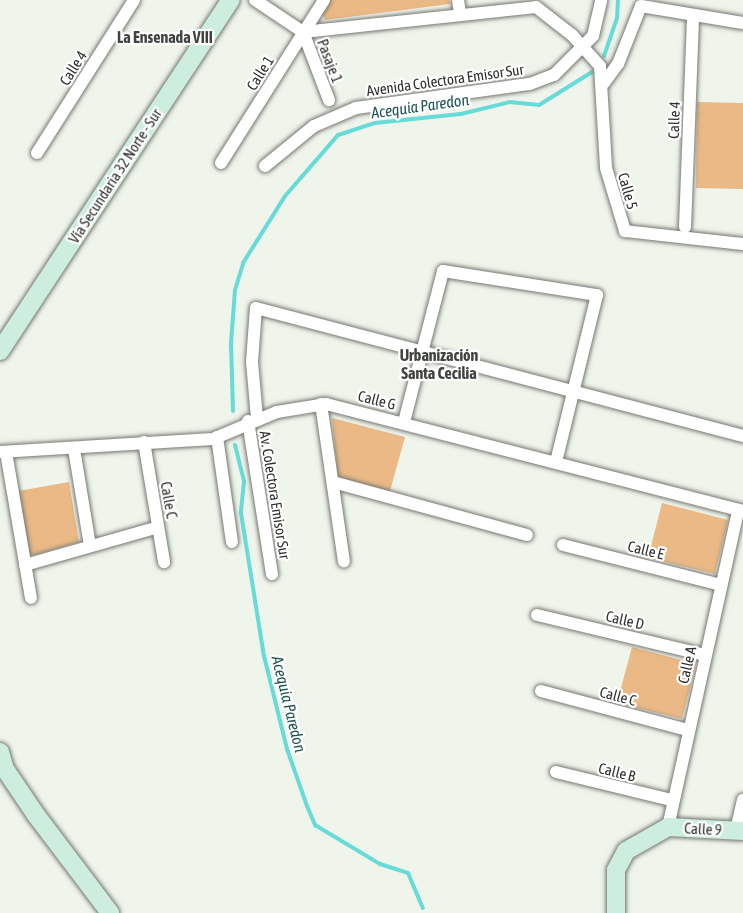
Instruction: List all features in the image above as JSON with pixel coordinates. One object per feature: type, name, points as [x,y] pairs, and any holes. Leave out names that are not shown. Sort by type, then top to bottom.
[{"type":"street","name":"Vía Secundaria 32 Norte - Sur","points":[[0,351],[231,0]]},
{"type":"street","points":[[255,0],[303,32],[459,6],[525,2],[536,7],[583,47]]},
{"type":"street","name":"Calle 1","points":[[221,163],[324,0]]},
{"type":"street","name":"Avenida Colectora Emisor Sur","points":[[266,166],[290,141],[336,114],[530,84],[554,75],[593,36],[601,0]]},
{"type":"street","name":"Calle 4","points":[[37,153],[132,1]]},
{"type":"street","points":[[604,83],[618,64],[641,6],[743,23]]},
{"type":"street","name":"Calle 4","points":[[684,226],[693,15]]},
{"type":"street","name":"Pasaje 1","points":[[303,32],[329,100]]},
{"type":"street","name":"Calle 5","points":[[583,47],[600,66],[604,83],[606,168],[626,231],[743,244]]},
{"type":"street","points":[[404,422],[443,271],[597,295],[576,390],[556,462]]},
{"type":"street","name":"Av. Colectora Emisor Sur","points":[[272,574],[253,419],[252,362],[256,308],[422,351]]},
{"type":"street","points":[[422,351],[743,436]]},
{"type":"street","points":[[321,404],[344,561]]},
{"type":"street","name":"Calle G","points":[[3,452],[74,449],[217,437],[253,419],[321,404],[404,422],[740,511]]},
{"type":"street","points":[[217,437],[232,542]]},
{"type":"street","name":"Calle C","points":[[144,442],[164,562]]},
{"type":"street","points":[[74,449],[90,546]]},
{"type":"street","points":[[3,452],[31,598]]},
{"type":"street","points":[[333,482],[527,534]]},
{"type":"street","name":"Calle A","points":[[668,827],[671,800],[740,511]]},
{"type":"street","points":[[25,565],[158,527]]},
{"type":"street","name":"Calle E","points":[[564,545],[721,585]]},
{"type":"street","name":"Calle D","points":[[537,615],[705,655]]},
{"type":"street","name":"Calle C","points":[[541,691],[688,730]]},
{"type":"street","points":[[0,752],[5,769],[36,815],[110,913]]},
{"type":"street","name":"Calle B","points":[[556,772],[671,800]]},
{"type":"street","points":[[740,830],[743,800]]},
{"type":"street","name":"Calle 9","points":[[616,913],[620,859],[668,827],[740,830]]},
{"type":"shaded area","points":[[330,0],[449,0],[450,4],[325,20],[322,14]]},
{"type":"shaded area","points":[[697,102],[743,103],[743,189],[696,188]]},
{"type":"shaded area","points":[[332,418],[405,437],[390,491],[338,480]]},
{"type":"shaded area","points":[[69,482],[79,542],[35,555],[28,553],[18,491]]},
{"type":"shaded area","points":[[662,503],[728,520],[715,574],[648,558]]},
{"type":"shaded area","points":[[632,647],[696,664],[682,719],[617,703]]},
{"type":"waterway","name":"Acequia Paredon","points":[[604,56],[617,18],[618,0]]},
{"type":"waterway","name":"Acequia Paredon","points":[[233,411],[231,343],[235,290],[243,263],[285,196],[338,135],[375,123],[461,114],[510,102],[539,105],[592,72]]},
{"type":"waterway","name":"Acequia Paredon","points":[[235,445],[244,482],[241,513],[264,656],[287,749],[307,806],[315,825],[380,864],[408,873],[423,908]]},
{"type":"district","name":"La Ensenada VIII","points":[[165,37]]},
{"type":"district","name":"Urbanización Santa Cecilia","points":[[439,364]]}]
